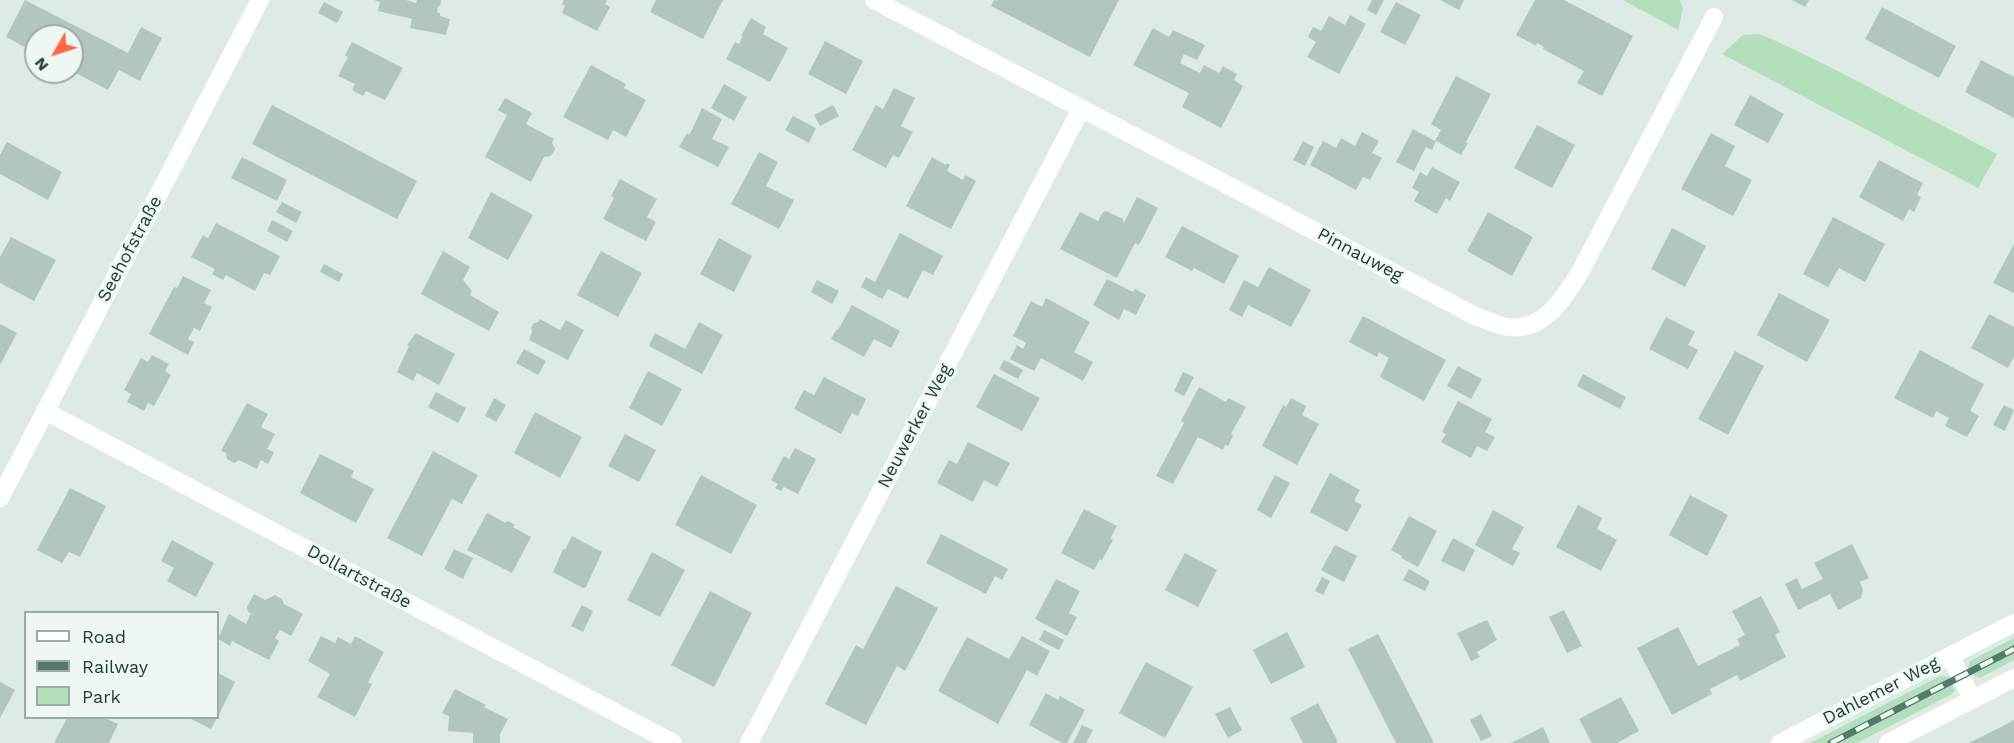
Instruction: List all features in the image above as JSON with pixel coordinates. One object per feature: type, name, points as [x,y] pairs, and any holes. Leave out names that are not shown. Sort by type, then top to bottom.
[{"type":"street","name":"Seehofstraße","points":[[0,498],[260,0]]},
{"type":"street","name":"Pinnauweg","points":[[874,0],[1475,316],[1503,326],[1518,327],[1533,325],[1544,318],[1579,274],[1714,17]]},
{"type":"street","name":"Neuwerker Weg","points":[[749,743],[1081,109]]},
{"type":"street","name":"Dollartstraße","points":[[45,411],[649,737],[673,743]]},
{"type":"street","name":"Dahlemer Weg","points":[[1780,743],[2014,623]]},
{"type":"street","name":"Dahlemer Weg","points":[[1950,656],[1973,700]]},
{"type":"street","points":[[1888,743],[2014,678]]},
{"type":"green space","points":[[1623,0],[1680,0],[1683,9],[1678,30]]},
{"type":"green space","points":[[1758,34],[1830,67],[1997,154],[1978,188],[1722,54],[1743,35]]},
{"type":"green space","points":[[2014,638],[2014,660],[1980,678],[1975,676],[1968,667],[1970,661]]},
{"type":"green space","points":[[1940,676],[1949,677],[1955,691],[1952,694],[1857,743],[1810,743]]},
{"type":"building","points":[[25,0],[72,24],[24,24],[24,47],[6,37]]},
{"type":"building","points":[[374,0],[406,0],[416,3],[417,0],[441,0],[437,12],[440,16],[450,19],[446,35],[410,28],[412,19],[378,11],[380,2]]},
{"type":"building","points":[[564,0],[607,0],[605,4],[610,7],[597,31],[562,13],[565,6],[562,4]]},
{"type":"building","points":[[656,0],[723,0],[703,39],[650,12]]},
{"type":"building","points":[[994,0],[1119,0],[1090,57],[991,6]]},
{"type":"building","points":[[1372,0],[1384,0],[1376,15],[1367,10]]},
{"type":"building","points":[[1440,0],[1464,0],[1459,10]]},
{"type":"building","points":[[1535,0],[1564,0],[1633,36],[1602,96],[1577,83],[1584,71],[1543,49],[1544,47],[1537,43],[1536,46],[1516,35]]},
{"type":"building","points":[[1792,0],[1809,0],[1805,7]]},
{"type":"building","points":[[324,2],[343,12],[337,23],[318,13]]},
{"type":"building","points":[[1396,2],[1421,15],[1405,45],[1380,32]]},
{"type":"building","points":[[1882,7],[1956,46],[1939,78],[1865,39]]},
{"type":"building","points":[[1350,15],[1366,24],[1339,74],[1307,57],[1316,42],[1308,37],[1313,27],[1321,31],[1329,16],[1345,25]]},
{"type":"building","points":[[751,18],[766,27],[763,34],[788,48],[770,82],[726,59],[735,42],[739,44]]},
{"type":"building","points":[[141,27],[162,38],[140,81],[119,70],[108,90],[84,77],[84,30],[128,53]]},
{"type":"building","points":[[1153,28],[1169,37],[1173,30],[1205,45],[1197,60],[1184,54],[1180,63],[1200,73],[1204,65],[1219,73],[1223,66],[1237,74],[1234,80],[1243,86],[1221,128],[1182,107],[1189,93],[1133,65]]},
{"type":"building","points":[[825,41],[863,61],[846,94],[808,74]]},
{"type":"building","points":[[352,42],[403,68],[385,100],[366,91],[363,96],[352,90],[355,84],[338,76],[348,57],[345,55]]},
{"type":"building","points":[[1981,60],[2014,77],[2014,118],[1965,92]]},
{"type":"building","points":[[591,65],[626,84],[624,88],[646,100],[626,137],[613,130],[608,140],[563,117]]},
{"type":"building","points":[[1456,76],[1491,94],[1461,155],[1436,141],[1432,150],[1426,147],[1414,171],[1396,162],[1413,129],[1435,141],[1441,130],[1431,124]]},
{"type":"building","points":[[724,84],[747,97],[734,121],[711,108]]},
{"type":"building","points":[[894,88],[915,98],[901,126],[913,132],[899,158],[893,155],[886,168],[852,150],[876,105],[883,109]]},
{"type":"building","points":[[1750,95],[1784,114],[1768,143],[1734,125]]},
{"type":"building","points":[[505,98],[532,113],[526,124],[554,139],[552,143],[555,149],[551,156],[544,157],[531,182],[485,157],[507,115],[498,110]]},
{"type":"building","points":[[272,105],[417,181],[397,219],[252,144]]},
{"type":"building","points":[[833,105],[839,116],[820,126],[814,115]]},
{"type":"building","points":[[702,108],[722,119],[712,139],[729,147],[718,167],[679,147],[687,133],[689,135],[692,130]]},
{"type":"building","points":[[793,116],[816,128],[809,143],[785,130]]},
{"type":"building","points":[[1537,125],[1575,145],[1552,188],[1514,168]]},
{"type":"building","points":[[1362,132],[1379,141],[1372,153],[1382,158],[1370,180],[1363,177],[1356,190],[1310,165],[1323,141],[1336,148],[1341,138],[1355,146]]},
{"type":"building","points":[[1711,133],[1735,146],[1725,166],[1752,180],[1733,216],[1681,189]]},
{"type":"building","points":[[1303,141],[1314,147],[1305,166],[1293,160]]},
{"type":"building","points":[[7,142],[62,172],[48,200],[0,174],[0,155]]},
{"type":"building","points":[[759,152],[778,162],[766,186],[794,200],[779,229],[731,204]]},
{"type":"building","points":[[242,157],[287,180],[277,201],[231,178]]},
{"type":"building","points":[[932,157],[950,165],[947,171],[963,180],[965,175],[976,181],[951,229],[906,206]]},
{"type":"building","points":[[1879,160],[1923,183],[1917,195],[1921,197],[1914,212],[1909,209],[1903,221],[1859,197]]},
{"type":"building","points":[[1432,167],[1460,182],[1450,201],[1446,198],[1437,214],[1414,201],[1419,192],[1412,188],[1420,172],[1427,176]]},
{"type":"building","points":[[620,179],[657,199],[647,217],[656,222],[646,241],[603,219],[614,198],[611,196]]},
{"type":"building","points":[[491,192],[533,215],[508,260],[468,238]]},
{"type":"building","points":[[1137,197],[1158,208],[1139,245],[1135,243],[1117,278],[1060,249],[1080,212],[1098,221],[1106,211],[1123,219],[1124,223]]},
{"type":"building","points":[[282,202],[302,212],[296,223],[276,212]]},
{"type":"building","points":[[1488,212],[1533,237],[1512,276],[1467,251]]},
{"type":"building","points":[[1833,217],[1885,244],[1865,282],[1839,268],[1828,287],[1803,274]]},
{"type":"building","points":[[272,220],[293,231],[287,242],[267,231]]},
{"type":"building","points":[[216,223],[280,256],[270,275],[264,273],[255,291],[226,275],[223,280],[212,274],[215,269],[191,257],[203,235],[208,238]]},
{"type":"building","points":[[1182,226],[1239,256],[1224,284],[1194,268],[1192,271],[1165,257]]},
{"type":"building","points":[[1672,228],[1706,246],[1685,287],[1651,269]]},
{"type":"building","points":[[900,233],[943,256],[933,275],[923,270],[908,299],[888,289],[882,299],[861,287],[866,277],[875,282]]},
{"type":"building","points":[[11,237],[56,260],[34,301],[0,283],[0,257]]},
{"type":"building","points":[[719,238],[752,256],[734,292],[700,274]]},
{"type":"building","points":[[2014,244],[2014,293],[1993,283]]},
{"type":"building","points":[[443,251],[470,267],[463,280],[472,291],[470,295],[499,312],[489,331],[421,294]]},
{"type":"building","points":[[601,251],[642,273],[618,317],[577,295]]},
{"type":"building","points":[[324,264],[343,274],[339,282],[320,272]]},
{"type":"building","points":[[1269,267],[1311,290],[1291,327],[1248,305],[1242,317],[1229,310],[1244,280],[1258,287]]},
{"type":"building","points":[[183,276],[211,290],[204,303],[212,307],[200,331],[194,328],[188,339],[194,342],[188,355],[149,334],[174,287],[177,288]]},
{"type":"building","points":[[1107,279],[1133,292],[1135,289],[1146,295],[1136,315],[1124,309],[1119,320],[1093,305]]},
{"type":"building","points":[[817,280],[839,291],[832,304],[811,292]]},
{"type":"building","points":[[1779,293],[1830,320],[1807,362],[1757,335]]},
{"type":"building","points":[[1046,298],[1090,322],[1074,352],[1093,362],[1083,381],[1041,358],[1034,371],[1010,359],[1017,345],[1023,349],[1026,343],[1013,336],[1031,301],[1042,307]]},
{"type":"building","points":[[852,305],[900,331],[891,348],[874,339],[864,357],[831,339]]},
{"type":"building","points":[[1989,314],[2014,327],[2014,357],[2008,368],[1971,348]]},
{"type":"building","points":[[1363,316],[1446,360],[1424,401],[1380,377],[1389,358],[1379,352],[1377,357],[1349,342]]},
{"type":"building","points":[[1666,317],[1695,332],[1688,345],[1698,350],[1688,369],[1649,349]]},
{"type":"building","points":[[540,319],[560,330],[566,320],[584,330],[568,360],[529,340],[531,328]]},
{"type":"building","points":[[699,322],[723,335],[702,374],[649,346],[655,333],[685,349]]},
{"type":"building","points":[[0,324],[17,333],[0,365]]},
{"type":"building","points":[[416,333],[455,354],[439,385],[417,373],[413,381],[397,372],[409,346],[407,345]]},
{"type":"building","points":[[524,349],[546,361],[538,375],[516,363]]},
{"type":"building","points":[[1920,350],[1984,384],[1970,411],[1979,416],[1967,437],[1945,426],[1949,418],[1936,411],[1933,418],[1894,398]]},
{"type":"building","points":[[1735,351],[1764,366],[1728,435],[1698,419]]},
{"type":"building","points":[[152,355],[169,364],[165,371],[171,375],[154,406],[148,403],[144,411],[127,402],[131,394],[124,390],[141,358],[148,362]]},
{"type":"building","points":[[1004,360],[1023,370],[1018,379],[999,369]]},
{"type":"building","points":[[1458,366],[1482,379],[1471,399],[1447,386]]},
{"type":"building","points":[[648,371],[682,389],[662,426],[629,408]]},
{"type":"building","points":[[1183,372],[1194,377],[1184,396],[1174,391]]},
{"type":"building","points":[[994,374],[1040,398],[1022,431],[976,407]]},
{"type":"building","points":[[1583,374],[1626,397],[1620,409],[1577,386]]},
{"type":"building","points":[[824,377],[866,399],[858,416],[852,413],[841,434],[794,409],[804,390],[814,395]]},
{"type":"building","points":[[1199,387],[1226,402],[1228,398],[1246,407],[1231,434],[1233,436],[1228,446],[1225,445],[1223,450],[1198,437],[1173,484],[1156,476],[1184,423],[1181,421]]},
{"type":"building","points":[[436,392],[466,408],[458,423],[428,407]]},
{"type":"building","points":[[494,398],[506,405],[496,422],[485,416]]},
{"type":"building","points":[[1291,398],[1306,406],[1302,415],[1319,424],[1297,465],[1262,446],[1283,405],[1286,407]]},
{"type":"building","points":[[1458,401],[1492,419],[1485,432],[1495,437],[1487,451],[1477,446],[1471,458],[1441,442],[1446,434],[1442,432]]},
{"type":"building","points":[[247,403],[268,414],[261,427],[275,434],[267,449],[274,452],[268,464],[261,460],[257,469],[239,460],[234,463],[227,459],[226,453],[221,451]]},
{"type":"building","points":[[2004,405],[2014,410],[2005,431],[1993,425]]},
{"type":"building","points":[[535,412],[582,437],[560,478],[514,453]]},
{"type":"building","points":[[625,434],[656,450],[639,482],[608,466]]},
{"type":"building","points":[[968,442],[1010,463],[997,487],[984,480],[973,502],[937,483],[949,460],[957,464]]},
{"type":"building","points":[[795,448],[816,459],[798,494],[784,487],[781,491],[775,488],[778,484],[771,480],[784,456],[789,459]]},
{"type":"building","points":[[433,451],[478,475],[462,504],[452,499],[422,556],[387,538]]},
{"type":"building","points":[[320,454],[354,471],[351,477],[374,489],[356,523],[300,493]]},
{"type":"building","points":[[1330,473],[1360,490],[1354,501],[1362,505],[1347,532],[1310,512]]},
{"type":"building","points":[[701,475],[757,505],[731,554],[675,525]]},
{"type":"building","points":[[1275,475],[1290,483],[1271,518],[1257,510]]},
{"type":"building","points":[[70,488],[106,506],[80,557],[69,552],[62,563],[37,550]]},
{"type":"building","points":[[1690,495],[1728,515],[1707,556],[1669,535]]},
{"type":"building","points":[[1578,505],[1602,518],[1597,529],[1617,540],[1601,571],[1556,547]]},
{"type":"building","points":[[1084,509],[1117,526],[1110,539],[1113,540],[1094,570],[1061,553]]},
{"type":"building","points":[[1493,510],[1524,527],[1512,549],[1520,553],[1513,566],[1475,545]]},
{"type":"building","points":[[487,513],[506,523],[510,522],[515,525],[513,527],[531,537],[512,573],[467,550]]},
{"type":"building","points":[[1409,516],[1437,531],[1418,567],[1391,550]]},
{"type":"building","points":[[941,534],[1008,569],[1002,580],[995,576],[986,594],[926,563]]},
{"type":"building","points":[[572,536],[602,552],[586,587],[583,588],[553,572],[563,549],[565,550]]},
{"type":"building","points":[[1453,538],[1475,550],[1464,572],[1441,561]]},
{"type":"building","points":[[172,540],[214,563],[196,597],[167,581],[174,568],[161,561]]},
{"type":"building","points":[[1852,544],[1869,578],[1860,582],[1863,589],[1861,598],[1838,610],[1830,594],[1798,610],[1785,584],[1797,578],[1802,589],[1823,579],[1814,563]]},
{"type":"building","points":[[1335,545],[1357,556],[1344,582],[1321,570]]},
{"type":"building","points":[[454,549],[473,558],[463,579],[444,569]]},
{"type":"building","points":[[652,552],[685,570],[660,617],[627,600]]},
{"type":"building","points":[[1185,553],[1217,570],[1198,607],[1165,590]]},
{"type":"building","points":[[1409,569],[1430,581],[1425,591],[1403,580]]},
{"type":"building","points":[[1322,577],[1330,581],[1323,595],[1315,591]]},
{"type":"building","points":[[1056,579],[1080,591],[1069,613],[1077,617],[1067,636],[1035,619]]},
{"type":"building","points":[[896,586],[938,608],[905,671],[897,666],[866,725],[825,704],[856,645],[863,649]]},
{"type":"building","points":[[710,591],[752,613],[714,687],[671,665]]},
{"type":"building","points":[[254,594],[265,600],[275,595],[282,599],[284,604],[303,614],[291,636],[280,630],[275,638],[279,641],[269,660],[232,641],[230,646],[219,640],[229,614],[246,624],[251,613],[248,612],[247,607]]},
{"type":"building","points":[[1761,596],[1780,632],[1775,635],[1786,657],[1740,681],[1737,675],[1710,689],[1712,694],[1672,715],[1637,648],[1678,627],[1698,666],[1740,645],[1737,639],[1745,635],[1732,611]]},
{"type":"building","points":[[582,605],[593,611],[583,632],[571,626]]},
{"type":"building","points":[[1564,610],[1582,646],[1567,653],[1549,617]]},
{"type":"building","points":[[1487,620],[1497,640],[1477,652],[1480,657],[1471,661],[1457,633]]},
{"type":"building","points":[[1044,630],[1064,640],[1059,650],[1039,640]]},
{"type":"building","points":[[1287,632],[1305,667],[1271,684],[1253,650]]},
{"type":"building","points":[[1378,634],[1434,743],[1396,743],[1348,649]]},
{"type":"building","points":[[321,636],[335,643],[338,637],[351,644],[355,636],[384,652],[368,682],[372,684],[355,717],[317,697],[330,674],[308,661]]},
{"type":"building","points":[[1022,636],[1050,651],[1037,676],[1027,670],[998,724],[938,691],[967,637],[1009,659]]},
{"type":"building","points":[[1146,662],[1193,687],[1165,738],[1119,713]]},
{"type":"building","points":[[219,674],[235,682],[219,715]]},
{"type":"building","points":[[0,682],[15,690],[0,718]]},
{"type":"building","points":[[455,689],[508,719],[500,734],[500,743],[473,743],[473,733],[448,731],[449,716],[442,713]]},
{"type":"building","points":[[1046,693],[1058,700],[1060,696],[1085,710],[1067,743],[1062,743],[1029,725]]},
{"type":"building","points":[[1621,697],[1639,731],[1617,743],[1592,743],[1579,719]]},
{"type":"building","points":[[1318,703],[1338,742],[1303,743],[1290,718]]},
{"type":"building","points":[[1230,707],[1242,730],[1228,738],[1215,714]]},
{"type":"building","points":[[1481,714],[1492,736],[1481,741],[1470,720]]},
{"type":"building","points":[[66,719],[107,719],[118,724],[109,743],[54,743]]},
{"type":"building","points":[[191,719],[216,719],[211,729]]},
{"type":"building","points":[[2014,720],[2014,743],[1969,743],[2003,726]]},
{"type":"building","points":[[1082,725],[1093,730],[1086,743],[1073,743]]},
{"type":"building","points":[[1543,727],[1550,743],[1511,743]]},
{"type":"railway","points":[[1831,743],[2014,649]]}]
